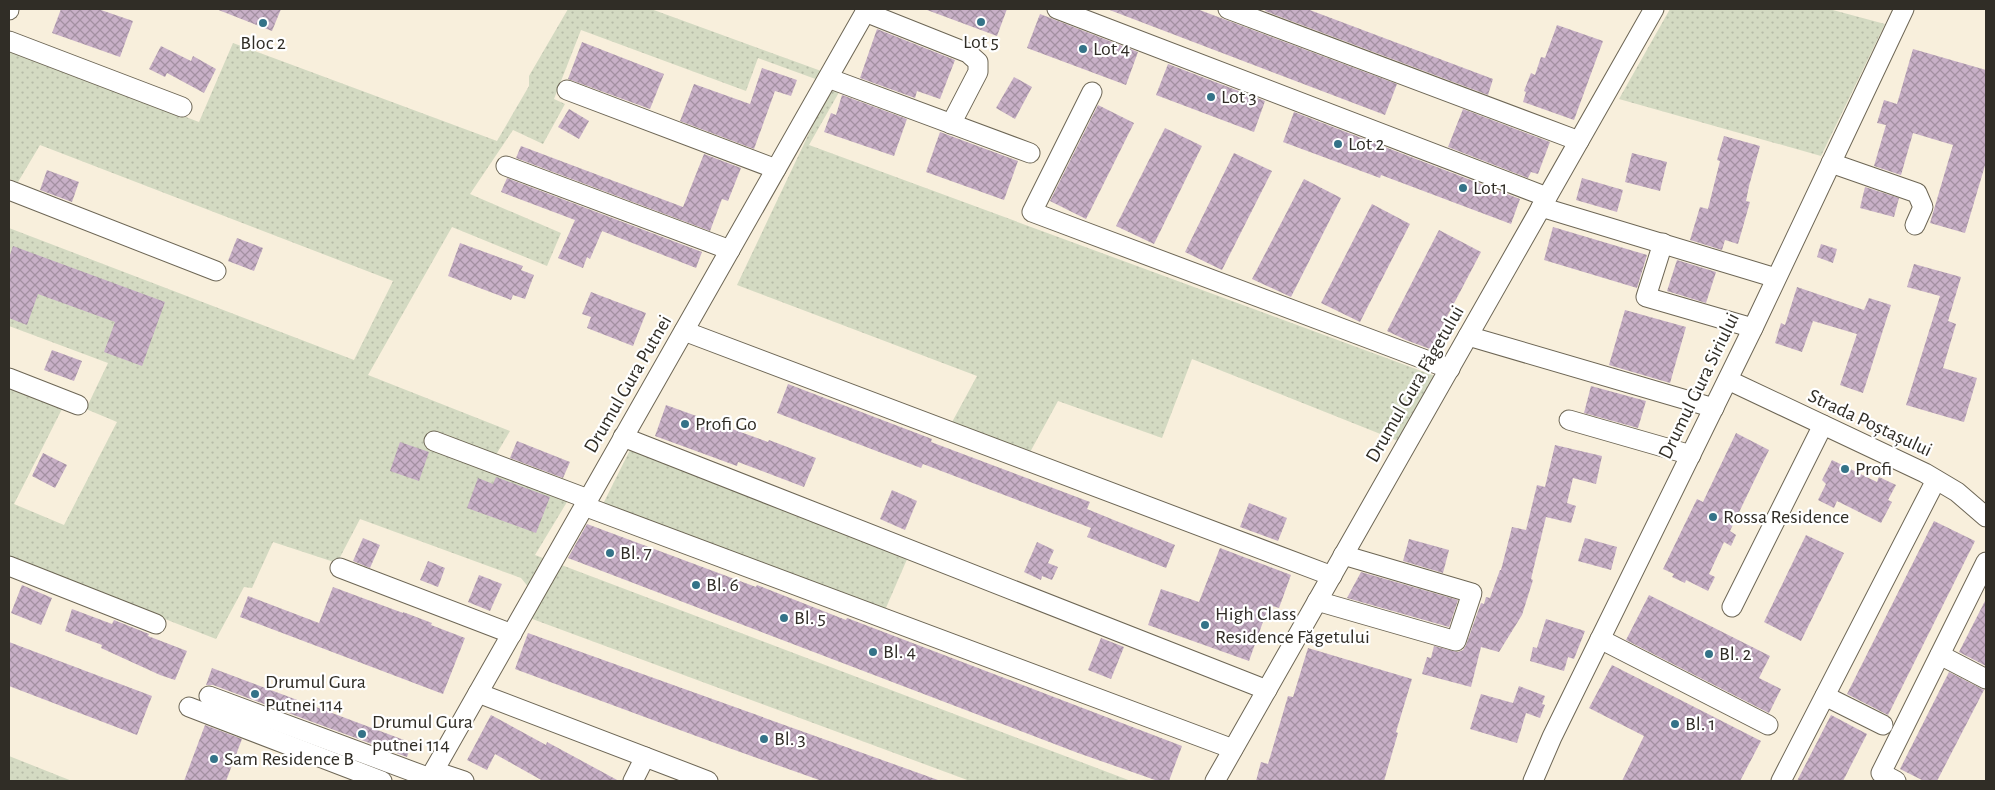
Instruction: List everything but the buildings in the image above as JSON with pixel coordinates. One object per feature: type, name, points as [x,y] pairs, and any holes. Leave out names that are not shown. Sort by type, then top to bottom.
[{"type":"street","points":[[1057,9],[1544,202],[1663,243],[1776,278]]},
{"type":"street","points":[[1228,9],[1579,141]]},
{"type":"street","name":"Drumul Gura Făgetului","points":[[1215,781],[1654,9]]},
{"type":"street","name":"Drumul Gura Siriului","points":[[1533,781],[1544,753],[1728,380],[1904,9]]},
{"type":"street","points":[[866,11],[968,53],[978,62],[978,72],[951,124]]},
{"type":"street","name":"Drumul Gura Putnei","points":[[431,777],[866,11]]},
{"type":"street","points":[[9,41],[182,107]]},
{"type":"street","points":[[828,78],[1030,153]]},
{"type":"street","points":[[566,90],[776,168]]},
{"type":"street","points":[[1092,92],[1032,212],[1450,369]]},
{"type":"street","points":[[1831,163],[1917,193],[1923,207],[1915,225]]},
{"type":"street","points":[[506,166],[730,250]]},
{"type":"street","points":[[9,190],[216,271]]},
{"type":"street","points":[[1663,243],[1646,296],[1753,328]]},
{"type":"street","points":[[684,331],[1332,576]]},
{"type":"street","points":[[1468,336],[1714,408]]},
{"type":"street","points":[[9,378],[78,405]]},
{"type":"street","name":"Strada Poștașului","points":[[1728,380],[1936,480],[1957,492],[1986,517]]},
{"type":"street","points":[[1569,420],[1690,455]]},
{"type":"street","points":[[1732,607],[1823,425]]},
{"type":"street","points":[[623,437],[1267,690]]},
{"type":"street","points":[[434,440],[586,502],[1233,749]]},
{"type":"street","points":[[1781,781],[1936,480]]},
{"type":"street","points":[[1317,601],[1456,641],[1472,593],[1343,555]]},
{"type":"street","points":[[1896,781],[1881,774],[1986,562]]},
{"type":"street","points":[[9,566],[156,624]]},
{"type":"street","points":[[340,568],[512,634]]},
{"type":"street","points":[[1600,639],[1768,725]]},
{"type":"street","points":[[1940,655],[1986,679]]},
{"type":"street","points":[[478,693],[708,781]]},
{"type":"street","points":[[208,696],[431,777],[464,781]]},
{"type":"street","points":[[1826,696],[1883,724]]},
{"type":"street","points":[[189,707],[382,781]]},
{"type":"street","points":[[633,781],[645,757]]},
{"type":"green space","points":[[568,9],[651,9],[846,80],[809,145],[1435,376],[1398,441],[1192,359],[1162,438],[1058,401],[1029,454],[951,424],[977,376],[737,285],[832,85],[758,58],[746,91],[581,30],[554,99],[565,104],[543,144],[513,130],[470,194],[561,233],[547,266],[452,227],[368,375],[510,431],[490,465],[570,497],[535,555],[1131,781],[970,781],[527,617],[539,600],[521,578],[360,519],[337,563],[273,542],[252,588],[244,587],[216,639],[9,558],[9,388],[62,409],[14,504],[64,525],[117,422],[86,409],[108,363],[9,326],[9,228],[354,360],[393,281],[40,145],[18,182],[9,179],[9,50],[199,122],[233,43],[497,141],[529,86],[529,76]]},
{"type":"green space","points":[[1670,9],[1829,9],[1885,24],[1821,156],[1619,99]]},
{"type":"green space","points":[[631,448],[908,557],[885,610],[603,504]]},
{"type":"green space","points":[[9,756],[72,781],[9,781]]},
{"type":"place","name":"Lot 5","points":[[981,22]]},
{"type":"place","name":"Bloc 2","points":[[263,23]]},
{"type":"place","name":"Lot 4","points":[[1083,49]]},
{"type":"place","name":"Lot 3","points":[[1211,97]]},
{"type":"place","name":"Lot 2","points":[[1338,144]]},
{"type":"place","name":"Lot 1","points":[[1463,188]]},
{"type":"place","name":"Profi Go","points":[[685,424]]},
{"type":"place","name":"Profi","points":[[1845,469]]},
{"type":"place","name":"Rossa Residence","points":[[1713,517]]},
{"type":"place","name":"Bl. 7","points":[[610,553]]},
{"type":"place","name":"Bl. 6","points":[[696,585]]},
{"type":"place","name":"Bl. 5","points":[[784,618]]},
{"type":"place","name":"High Class Residence Făgetului","points":[[1205,625]]},
{"type":"place","name":"Bl. 4","points":[[873,652]]},
{"type":"place","name":"Bl. 2","points":[[1709,654]]},
{"type":"place","name":"Drumul Gura Putnei 114","points":[[255,694]]},
{"type":"place","name":"Bl. 1","points":[[1675,724]]},
{"type":"place","name":"Drumul Gura putnei 114","points":[[362,734]]},
{"type":"place","name":"Bl. 3","points":[[764,739]]},
{"type":"place","name":"Sam Residence B","points":[[214,759]]}]
